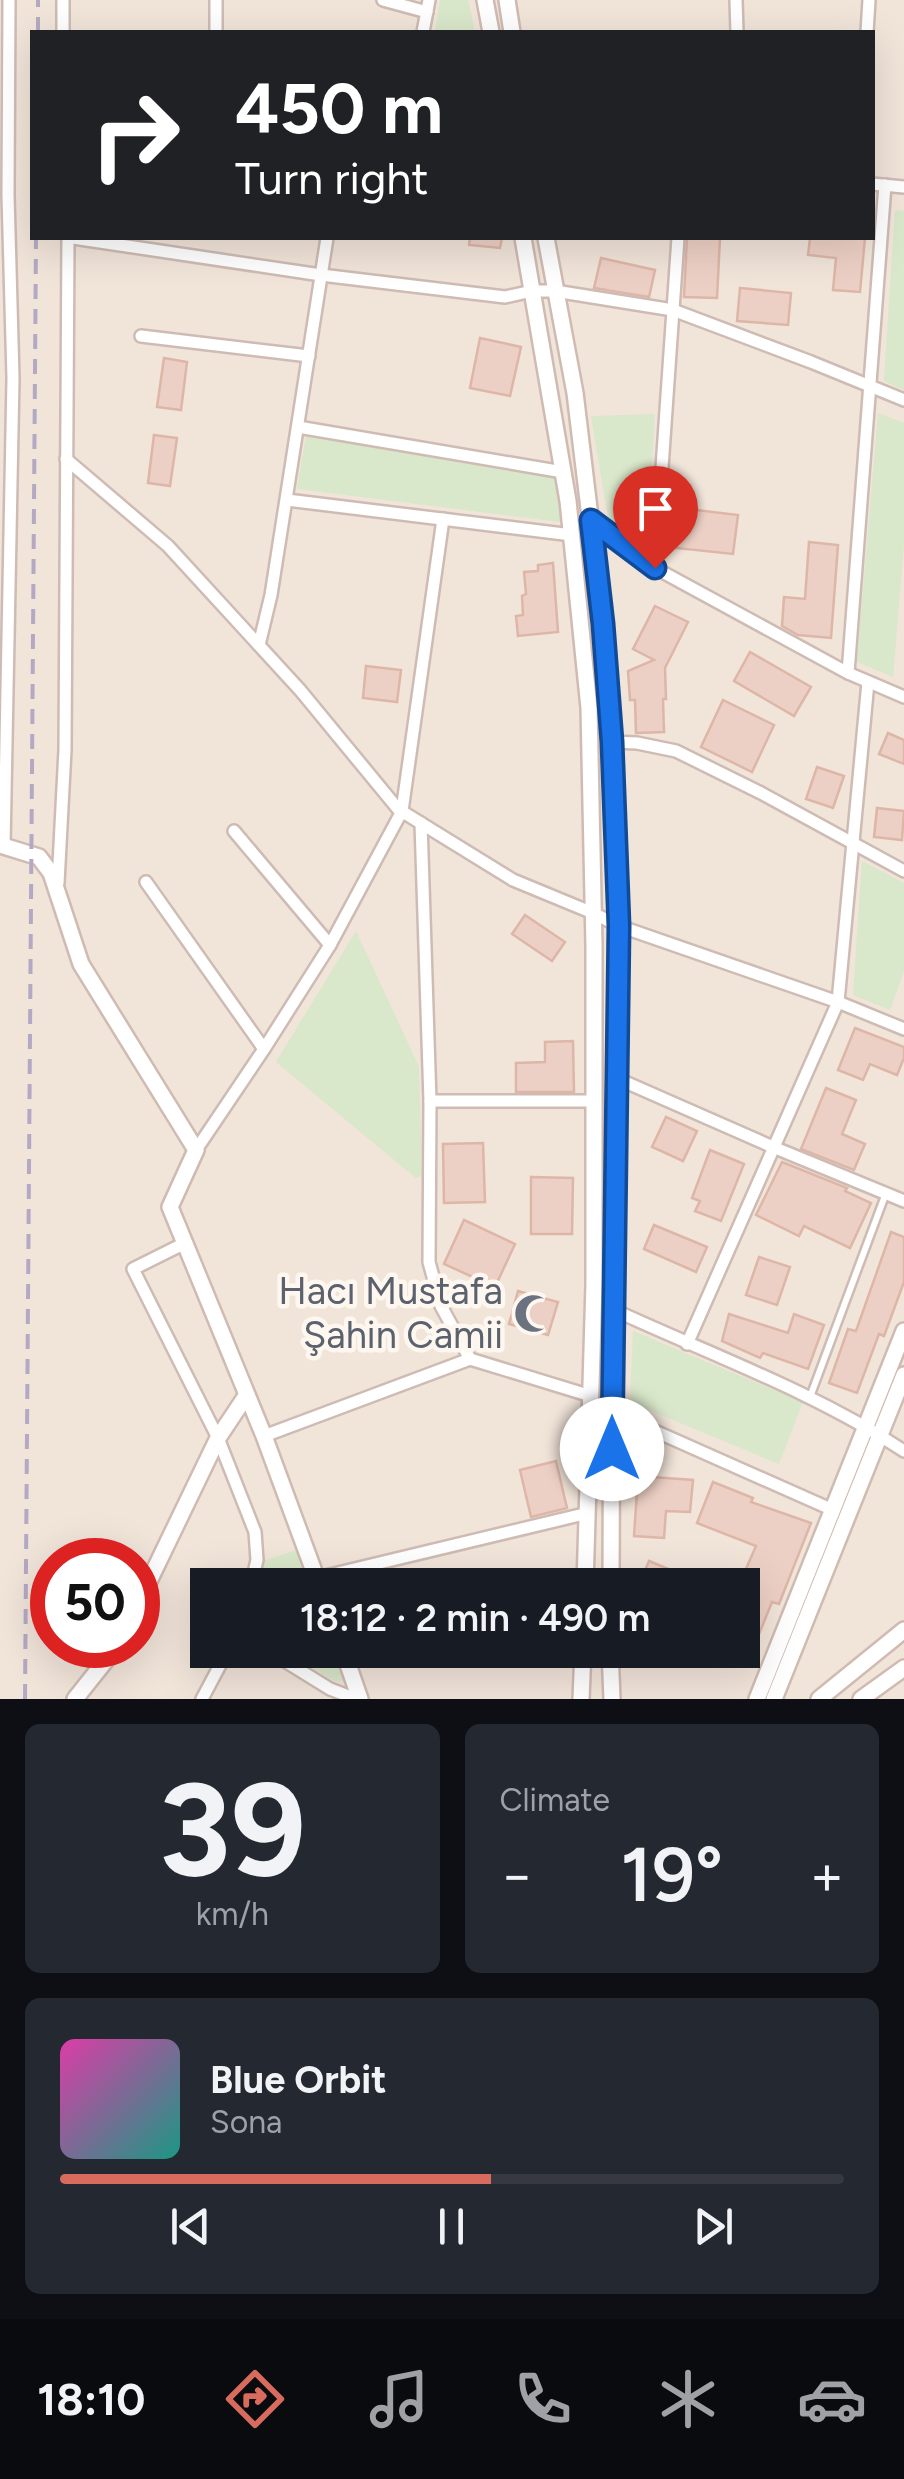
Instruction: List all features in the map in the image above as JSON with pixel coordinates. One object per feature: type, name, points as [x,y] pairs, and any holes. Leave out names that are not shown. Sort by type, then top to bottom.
[{"type":"main road","points":[[485,0],[490,30]]},
{"type":"main road","points":[[507,0],[512,30]]},
{"type":"main road","points":[[523,240],[572,535],[588,708],[594,913],[594,1284],[586,1568]]},
{"type":"main road","points":[[546,240],[576,393],[603,624],[612,742],[619,926],[611,1568]]},
{"type":"main road","points":[[2,846],[39,857],[50,873],[81,964],[196,1150],[170,1207],[264,1436],[313,1568]]},
{"type":"main road","points":[[774,1699],[874,1431],[904,1331]]},
{"type":"main road","points":[[757,1699],[832,1510],[904,1375]]},
{"type":"main road","points":[[160,1558],[218,1438],[246,1396]]},
{"type":"main road","points":[[819,1699],[904,1630]]},
{"type":"main road","points":[[75,1699],[100,1668]]},
{"type":"main road","points":[[348,1668],[358,1699]]},
{"type":"main road","points":[[582,1699],[583,1668]]},
{"type":"main road","points":[[611,1668],[612,1699]]},
{"type":"main road","points":[[861,1699],[904,1668]]},
{"type":"street","points":[[2,846],[13,378],[8,195],[9,0]]},
{"type":"street","points":[[63,0],[64,30]]},
{"type":"street","points":[[216,0],[216,30]]},
{"type":"street","points":[[383,0],[428,6]]},
{"type":"street","points":[[736,0],[737,30]]},
{"type":"street","points":[[867,30],[869,0]]},
{"type":"street","points":[[848,673],[879,184],[904,187]]},
{"type":"street","points":[[58,891],[66,750],[71,240]]},
{"type":"street","points":[[85,240],[505,297],[556,291],[673,310],[904,400]]},
{"type":"street","points":[[259,645],[271,596],[328,240]]},
{"type":"street","points":[[655,568],[678,240]]},
{"type":"street","points":[[141,336],[308,356]]},
{"type":"street","points":[[298,427],[563,472]]},
{"type":"street","points":[[66,459],[168,546],[300,690],[398,809],[513,880],[619,926],[904,1028]]},
{"type":"street","points":[[287,500],[572,535]]},
{"type":"street","points":[[196,1150],[330,944],[402,811],[443,519]]},
{"type":"street","points":[[591,520],[655,568],[848,673],[904,697]]},
{"type":"street","points":[[686,1344],[838,1002],[868,682]]},
{"type":"street","points":[[612,742],[676,751],[904,871]]},
{"type":"street","points":[[420,823],[430,1101],[429,1262],[441,1306],[470,1358]]},
{"type":"street","points":[[234,830],[330,944]]},
{"type":"street","points":[[146,882],[264,1049]]},
{"type":"street","points":[[616,1078],[904,1200]]},
{"type":"street","points":[[430,1101],[594,1100]]},
{"type":"street","points":[[185,1243],[133,1269],[218,1438],[255,1532],[255,1568]]},
{"type":"street","points":[[612,1310],[810,1398],[904,1451]]},
{"type":"street","points":[[264,1436],[470,1358],[590,1396]]},
{"type":"street","points":[[612,1412],[832,1510]]},
{"type":"street","points":[[373,1568],[588,1513]]},
{"type":"street","points":[[202,1699],[218,1668]]},
{"type":"street","points":[[296,1668],[330,1689],[358,1699]]},
{"type":"lane","points":[[810,1398],[887,1192]]},
{"type":"shaded area","points":[[0,0],[904,0],[904,1699],[0,1699]]},
{"type":"green space","points":[[440,0],[468,0],[475,30],[435,30]]},
{"type":"green space","points":[[895,210],[904,211],[904,390],[884,381]]},
{"type":"green space","points":[[878,413],[904,423],[904,544],[893,677],[857,662]]},
{"type":"green space","points":[[655,414],[648,536],[635,534],[608,517],[591,416]]},
{"type":"green space","points":[[306,436],[558,479],[561,522],[297,489]]},
{"type":"green space","points":[[862,861],[904,883],[904,971],[890,1010],[853,995]]},
{"type":"green space","points":[[356,931],[419,1067],[422,1176],[416,1178],[276,1062]]},
{"type":"green space","points":[[633,1331],[803,1402],[779,1464],[630,1402]]},
{"type":"green space","points":[[299,1549],[305,1568],[262,1568],[264,1561]]},
{"type":"green space","points":[[313,1668],[341,1668],[344,1677],[340,1682]]},
{"type":"building","points":[[470,240],[502,240],[500,248],[469,245]]},
{"type":"building","points":[[687,240],[720,240],[717,298],[684,297]]},
{"type":"building","points":[[810,240],[865,240],[860,292],[833,290],[836,258],[808,255]]},
{"type":"building","points":[[601,258],[655,270],[649,297],[594,288]]},
{"type":"building","points":[[740,288],[791,293],[788,325],[737,321]]},
{"type":"building","points":[[480,338],[521,347],[510,396],[470,388]]},
{"type":"building","points":[[164,358],[187,362],[181,410],[157,407]]},
{"type":"building","points":[[154,435],[177,438],[170,486],[148,483]]},
{"type":"building","points":[[680,508],[738,515],[733,554],[676,548]]},
{"type":"building","points":[[809,542],[838,545],[831,638],[798,635],[782,626],[784,597],[805,599]]},
{"type":"building","points":[[553,563],[558,632],[518,636],[516,616],[523,615],[522,596],[526,594],[524,572],[538,571],[538,565]]},
{"type":"building","points":[[655,606],[688,622],[665,668],[664,732],[636,733],[635,700],[630,700],[628,671],[654,660],[633,649]]},
{"type":"building","points":[[750,652],[811,687],[794,716],[734,681]]},
{"type":"building","points":[[366,666],[401,670],[397,702],[363,698]]},
{"type":"building","points":[[723,700],[774,725],[752,772],[701,747]]},
{"type":"building","points":[[888,733],[904,740],[904,764],[879,754]]},
{"type":"building","points":[[817,767],[844,776],[833,808],[806,799]]},
{"type":"building","points":[[877,808],[904,811],[902,840],[874,837]]},
{"type":"building","points":[[525,915],[565,942],[552,961],[512,934]]},
{"type":"building","points":[[855,1028],[904,1047],[897,1075],[870,1064],[863,1080],[838,1070]]},
{"type":"building","points":[[573,1041],[574,1092],[516,1092],[516,1063],[545,1062],[545,1042]]},
{"type":"building","points":[[826,1088],[856,1100],[842,1134],[865,1144],[854,1170],[801,1149]]},
{"type":"building","points":[[666,1117],[697,1131],[683,1161],[652,1147]]},
{"type":"building","points":[[483,1143],[485,1202],[444,1203],[443,1144]]},
{"type":"building","points":[[710,1150],[744,1164],[721,1221],[695,1211],[700,1201],[692,1198]]},
{"type":"building","points":[[782,1162],[847,1188],[845,1191],[871,1203],[850,1248],[804,1226],[799,1236],[756,1215]]},
{"type":"building","points":[[531,1177],[573,1178],[572,1234],[531,1234]]},
{"type":"building","points":[[464,1220],[515,1244],[495,1287],[444,1264]]},
{"type":"building","points":[[654,1225],[707,1247],[696,1272],[644,1249]]},
{"type":"building","points":[[891,1232],[904,1237],[904,1282],[857,1393],[829,1383],[848,1329],[856,1331]]},
{"type":"building","points":[[759,1257],[790,1267],[777,1305],[746,1295]]},
{"type":"building","name":"Hacı Mustafa Şahin Camii","points":[[518,1291],[558,1302],[548,1335],[509,1324]]},
{"type":"building","points":[[729,1314],[788,1333],[794,1314],[824,1325],[808,1369],[763,1353],[760,1358],[722,1341]]},
{"type":"building","points":[[556,1461],[567,1508],[531,1517],[520,1470]]},
{"type":"building","points":[[638,1476],[693,1480],[690,1512],[666,1511],[664,1538],[634,1536]]},
{"type":"building","points":[[713,1482],[753,1498],[751,1502],[811,1523],[779,1604],[772,1602],[760,1632],[760,1568],[746,1568],[756,1546],[697,1523]]},
{"type":"building","points":[[649,1561],[666,1568],[646,1568]]},
{"type":"railway","points":[[38,0],[38,30]]},
{"type":"railway","points":[[25,1699],[36,240]]},
{"type":"place","name":"Hacı Mustafa Şahin Camii","points":[[533,1313]]},
{"type":"route","points":[[612,1449],[619,926],[612,742],[591,520],[655,568]]}]
